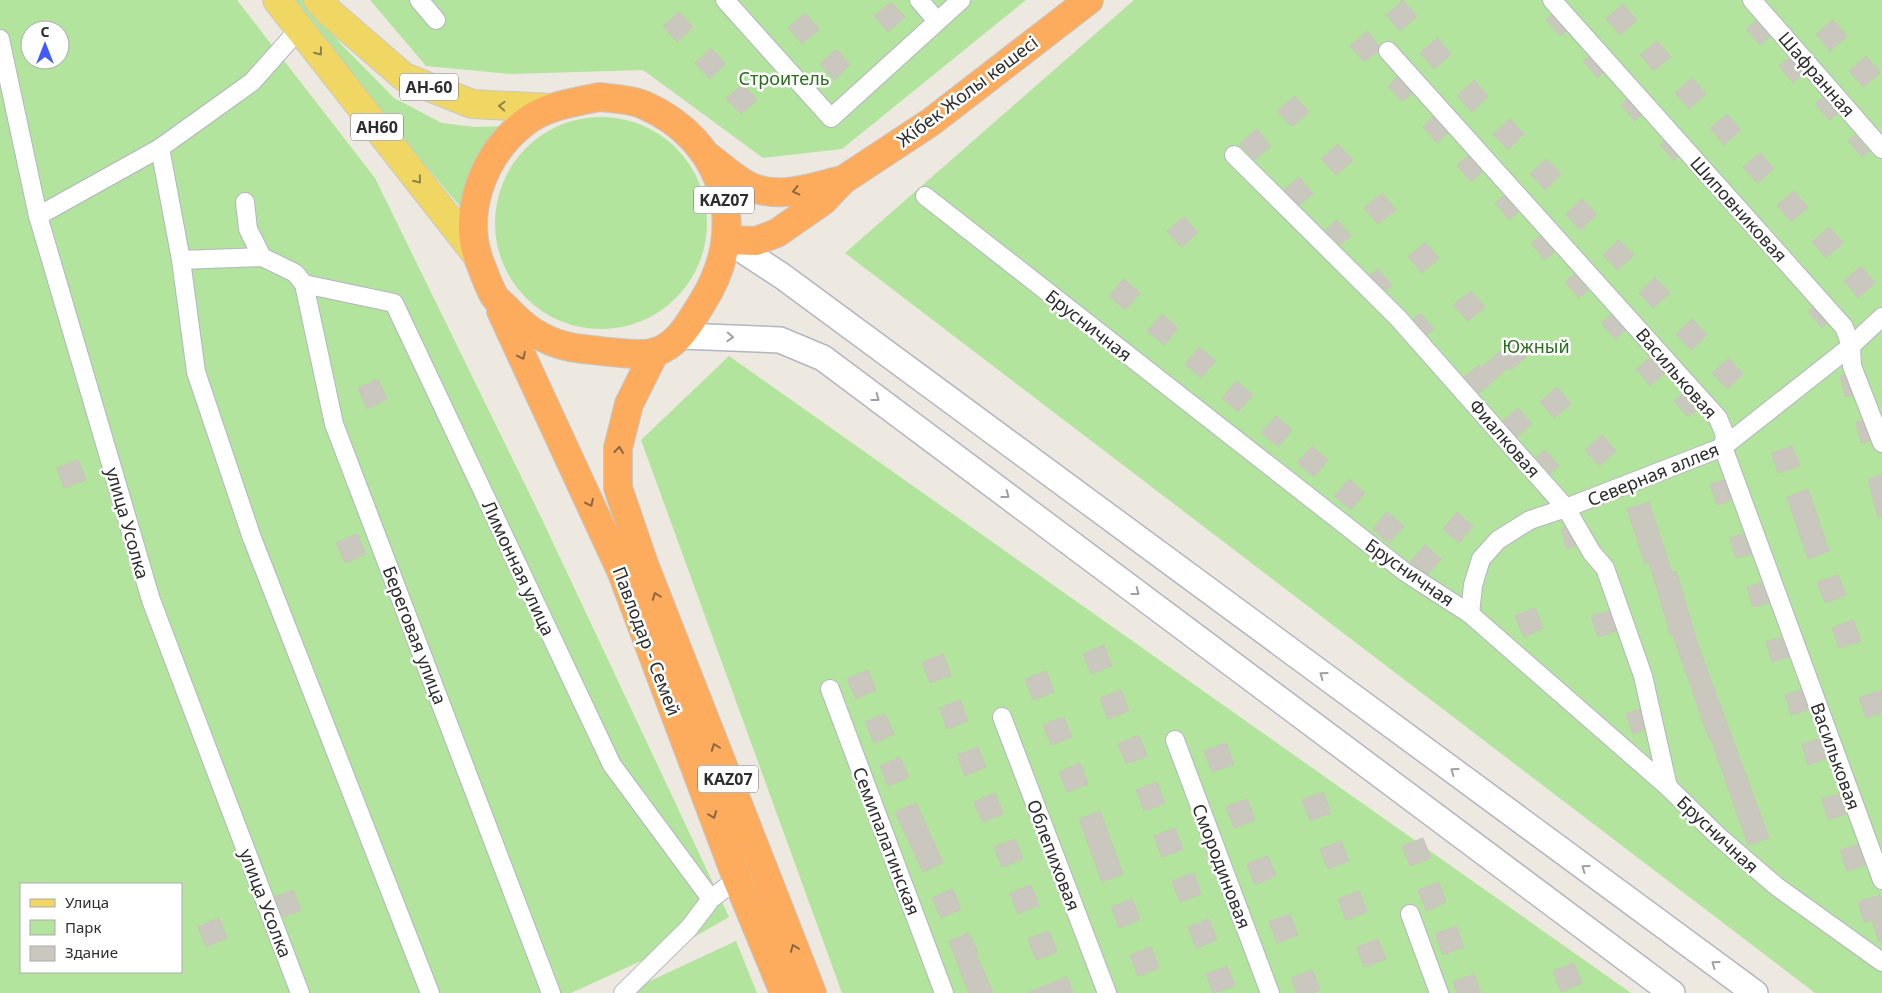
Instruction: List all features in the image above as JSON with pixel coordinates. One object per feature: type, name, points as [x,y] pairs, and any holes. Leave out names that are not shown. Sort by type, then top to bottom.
[{"type":"highway","name":"Жібек Жолы көшесі","points":[[727,240],[756,241],[777,233],[822,201],[843,180],[931,122],[1089,0]]},
{"type":"highway","name":"KAZ07","points":[[600,97],[642,104],[680,124],[708,156],[724,192],[727,240],[723,262],[709,292],[682,336],[655,352],[608,352],[564,347],[524,328],[494,296],[476,254],[472,217],[480,181],[498,148],[524,122],[551,108],[600,97]]},
{"type":"highway","name":"Жібек Жолы көшесі","points":[[708,156],[748,185],[772,192],[788,193],[843,180]]},
{"type":"highway","name":"Павлодар - Семей","points":[[494,296],[622,572],[737,879],[784,993]]},
{"type":"highway","name":"Павлодар - Семей","points":[[655,352],[629,404],[618,448],[618,488],[644,564],[812,993]]},
{"type":"main road","name":"АН60","points":[[277,0],[476,254]]},
{"type":"main road","name":"АН-60","points":[[318,0],[329,12],[404,77],[472,104],[551,108]]},
{"type":"main road","points":[[727,240],[798,288],[1755,993]]},
{"type":"main road","points":[[682,336],[780,340],[823,358],[1672,993]]},
{"type":"street","points":[[419,0],[436,20]]},
{"type":"street","points":[[725,0],[831,118],[961,0]]},
{"type":"street","points":[[919,0],[937,21]]},
{"type":"street","name":"Шиповниковая","points":[[1552,0],[1844,327],[1850,346],[1852,366],[1882,443]]},
{"type":"street","name":"Шафранная","points":[[1752,0],[1882,149]]},
{"type":"street","points":[[38,216],[160,148],[252,82],[300,28]]},
{"type":"street","name":"улица Усолка","points":[[0,38],[38,216],[151,600],[300,993]]},
{"type":"street","name":"Васильковая","points":[[1388,51],[1718,418],[1724,435],[1723,447],[1882,880]]},
{"type":"street","points":[[160,148],[182,260],[196,372],[256,547],[430,993]]},
{"type":"street","name":"Фиалковая","points":[[1234,155],[1398,318],[1566,508],[1592,553],[1605,568],[1644,676],[1668,787]]},
{"type":"street","name":"Брусничная","points":[[925,196],[1405,572],[1470,614],[1668,787],[1718,836],[1776,886],[1882,962]]},
{"type":"street","points":[[245,202],[248,229],[262,257]]},
{"type":"street","points":[[182,260],[262,257],[300,278]]},
{"type":"street","name":"Лимонная улица","points":[[300,278],[394,304],[612,765],[712,899]]},
{"type":"street","name":"Береговая улица","points":[[300,278],[334,424],[550,993]]},
{"type":"street","name":"Северная аллея","points":[[1470,614],[1473,585],[1481,559],[1498,540],[1530,520],[1566,508],[1723,447],[1850,346],[1882,317]]},
{"type":"street","name":"Семипалатинская","points":[[830,689],[944,993]]},
{"type":"street","name":"Облепиховая","points":[[1002,717],[1106,993]]},
{"type":"street","name":"Смородиновая","points":[[1175,740],[1270,993]]},
{"type":"street","points":[[623,993],[689,928],[712,899],[737,879]]},
{"type":"street","points":[[1410,914],[1439,993]]},
{"type":"green space","points":[[0,0],[237,0],[375,178],[539,513],[729,917],[696,936],[571,993],[0,993]]},
{"type":"green space","points":[[288,0],[304,0],[342,45],[394,98],[442,123],[474,127],[513,126],[466,214]]},
{"type":"green space","name":"Строитель","points":[[370,0],[1026,0],[842,149],[763,158],[643,70],[511,74],[426,66]]},
{"type":"green space","name":"Южный","points":[[1134,0],[1882,0],[1882,993],[1815,993],[845,253]]},
{"type":"green space","points":[[601,117],[632,122],[660,135],[676,148],[689,164],[702,192],[707,223],[702,254],[689,282],[676,298],[660,311],[632,324],[601,329],[570,324],[542,311],[526,298],[513,282],[500,254],[495,223],[500,192],[513,164],[526,148],[542,135],[570,122]]},
{"type":"green space","points":[[729,356],[1631,993],[842,993],[641,440]]},
{"type":"green space","points":[[736,941],[757,993],[624,993]]},
{"type":"building","points":[[1403,0],[1417,16],[1400,31],[1386,15]]},
{"type":"building","points":[[891,2],[905,17],[888,32],[874,16]]},
{"type":"building","points":[[1623,4],[1637,20],[1620,35],[1606,19]]},
{"type":"building","points":[[679,12],[693,27],[677,42],[663,26]]},
{"type":"building","points":[[805,13],[819,29],[802,44],[788,28]]},
{"type":"building","points":[[1551,15],[1566,31],[1560,36],[1546,20]]},
{"type":"building","points":[[1833,20],[1847,36],[1830,51],[1816,34]]},
{"type":"building","points":[[1756,21],[1770,37],[1760,45],[1746,29]]},
{"type":"building","points":[[1367,31],[1379,46],[1378,51],[1364,62],[1350,46]]},
{"type":"building","points":[[1437,38],[1451,54],[1434,69],[1420,53]]},
{"type":"building","points":[[1657,41],[1671,57],[1654,71],[1640,55]]},
{"type":"building","points":[[711,48],[726,64],[709,79],[695,63]]},
{"type":"building","points":[[836,49],[850,65],[834,80],[820,64]]},
{"type":"building","points":[[1866,56],[1880,73],[1863,87],[1849,71]]},
{"type":"building","points":[[1589,57],[1603,73],[1598,78],[1583,61]]},
{"type":"building","points":[[1789,58],[1803,74],[1793,83],[1779,66]]},
{"type":"building","points":[[1397,77],[1412,93],[1402,102],[1388,86]]},
{"type":"building","points":[[1692,78],[1706,94],[1689,109],[1675,93]]},
{"type":"building","points":[[1474,80],[1488,96],[1472,112],[1457,96]]},
{"type":"building","points":[[743,84],[757,100],[741,114],[726,99]]},
{"type":"building","points":[[1295,96],[1309,112],[1292,127],[1277,111]]},
{"type":"building","points":[[1823,97],[1837,114],[1829,120],[1815,104]]},
{"type":"building","points":[[1627,99],[1641,115],[1635,121],[1621,105]]},
{"type":"building","points":[[1727,114],[1741,130],[1724,145],[1710,128]]},
{"type":"building","points":[[1433,117],[1448,133],[1437,143],[1423,127]]},
{"type":"building","points":[[1510,119],[1524,134],[1508,150],[1493,134]]},
{"type":"building","points":[[1257,129],[1271,146],[1254,160],[1240,144]]},
{"type":"building","points":[[1855,135],[1869,151],[1862,157],[1848,141]]},
{"type":"building","points":[[1664,141],[1678,157],[1674,161],[1660,145]]},
{"type":"building","points":[[1338,144],[1353,160],[1336,175],[1321,159]]},
{"type":"building","points":[[1760,153],[1774,169],[1757,183],[1743,167]]},
{"type":"building","points":[[1468,156],[1482,172],[1471,182],[1457,165]]},
{"type":"building","points":[[1546,159],[1561,174],[1545,190],[1530,174]]},
{"type":"building","points":[[1299,177],[1313,194],[1299,205],[1284,190]]},
{"type":"building","points":[[1794,191],[1808,207],[1791,222],[1777,205]]},
{"type":"building","points":[[1382,193],[1396,210],[1378,224],[1364,208]]},
{"type":"building","points":[[1504,196],[1518,212],[1509,220],[1495,203]]},
{"type":"building","points":[[1582,199],[1597,214],[1580,230],[1566,214]]},
{"type":"building","points":[[1184,217],[1198,233],[1181,247],[1167,231]]},
{"type":"building","points":[[1337,220],[1351,236],[1340,245],[1325,230]]},
{"type":"building","points":[[1829,227],[1843,243],[1826,258],[1812,242]]},
{"type":"building","points":[[1540,236],[1554,252],[1545,260],[1531,244]]},
{"type":"building","points":[[1619,240],[1634,255],[1617,270],[1603,255]]},
{"type":"building","points":[[1425,242],[1439,258],[1422,273],[1408,257]]},
{"type":"building","points":[[1861,266],[1875,283],[1858,298],[1844,281]]},
{"type":"building","points":[[1378,269],[1392,285],[1386,291],[1370,276]]},
{"type":"building","points":[[1574,274],[1588,290],[1579,298],[1565,282]]},
{"type":"building","points":[[1655,277],[1670,293],[1653,308],[1639,293]]},
{"type":"building","points":[[1124,279],[1140,293],[1125,310],[1109,296]]},
{"type":"building","points":[[1471,291],[1485,307],[1468,321],[1453,305]]},
{"type":"building","points":[[1813,308],[1827,324],[1822,328],[1808,312]]},
{"type":"building","points":[[1420,313],[1434,329],[1427,335],[1413,319]]},
{"type":"building","points":[[1162,314],[1178,328],[1164,345],[1147,331]]},
{"type":"building","points":[[1611,315],[1625,330],[1615,339],[1601,323]]},
{"type":"building","points":[[1692,319],[1707,335],[1691,350],[1676,334]]},
{"type":"building","points":[[1514,339],[1528,355],[1511,370],[1509,367],[1479,393],[1464,377],[1479,365],[1481,368]]},
{"type":"building","points":[[1199,347],[1216,361],[1201,378],[1185,364]]},
{"type":"building","points":[[1650,358],[1664,374],[1650,386],[1636,369]]},
{"type":"building","points":[[1729,358],[1743,374],[1727,389],[1712,373]]},
{"type":"building","points":[[1844,375],[1852,395],[1845,397],[1840,376]]},
{"type":"building","points":[[378,379],[387,399],[367,409],[358,388]]},
{"type":"building","points":[[1236,381],[1253,395],[1238,412],[1222,398]]},
{"type":"building","points":[[1557,387],[1571,404],[1554,418],[1540,402]]},
{"type":"building","points":[[1682,394],[1696,410],[1688,417],[1674,401]]},
{"type":"building","points":[[1518,408],[1532,424],[1517,437],[1503,421]]},
{"type":"building","points":[[1276,416],[1292,430],[1278,447],[1261,433]]},
{"type":"building","points":[[1862,421],[1870,441],[1861,443],[1856,422]]},
{"type":"building","points":[[1602,435],[1616,451],[1599,466],[1585,450]]},
{"type":"building","points":[[1312,446],[1328,460],[1314,477],[1297,463]]},
{"type":"building","points":[[1792,446],[1800,466],[1778,473],[1771,453]]},
{"type":"building","points":[[1545,450],[1559,466],[1550,474],[1536,457]]},
{"type":"building","points":[[78,460],[86,480],[64,488],[57,468]]},
{"type":"building","points":[[1882,475],[1882,516],[1878,517],[1868,479]]},
{"type":"building","points":[[1349,479],[1365,493],[1351,510],[1334,496]]},
{"type":"building","points":[[1724,480],[1731,500],[1717,505],[1710,484]]},
{"type":"building","points":[[1808,489],[1829,551],[1808,559],[1787,497]]},
{"type":"building","points":[[1649,502],[1672,573],[1676,571],[1697,642],[1769,838],[1748,845],[1673,635],[1671,636],[1649,562],[1645,564],[1627,509]]},
{"type":"building","points":[[1387,512],[1404,526],[1389,543],[1373,529]]},
{"type":"building","points":[[1457,512],[1473,526],[1459,543],[1443,529]]},
{"type":"building","points":[[1565,527],[1576,546],[1567,549],[1561,529]]},
{"type":"building","points":[[357,534],[366,554],[345,563],[336,543]]},
{"type":"building","points":[[1743,534],[1751,554],[1736,558],[1730,538]]},
{"type":"building","points":[[1425,545],[1441,559],[1428,574],[1410,562]]},
{"type":"building","points":[[1838,575],[1846,595],[1825,603],[1817,582]]},
{"type":"building","points":[[1761,583],[1769,603],[1753,607],[1747,587]]},
{"type":"building","points":[[1535,608],[1543,628],[1524,637],[1515,616]]},
{"type":"building","points":[[1609,611],[1616,631],[1598,637],[1591,616]]},
{"type":"building","points":[[1853,620],[1861,641],[1839,648],[1832,628]]},
{"type":"building","points":[[1781,637],[1789,657],[1772,662],[1766,642]]},
{"type":"building","points":[[1104,645],[1112,666],[1091,674],[1083,654]]},
{"type":"building","points":[[943,654],[951,675],[930,683],[922,662]]},
{"type":"building","points":[[868,670],[876,690],[856,699],[847,679]]},
{"type":"building","points":[[1046,671],[1054,692],[1033,700],[1025,679]]},
{"type":"building","points":[[1121,690],[1129,711],[1108,719],[1100,698]]},
{"type":"building","points":[[1801,690],[1808,710],[1791,715],[1785,695]]},
{"type":"building","points":[[1882,690],[1882,712],[1866,718],[1859,698]]},
{"type":"building","points":[[960,700],[968,721],[947,729],[939,708]]},
{"type":"building","points":[[1640,709],[1644,730],[1633,734],[1626,714]]},
{"type":"building","points":[[885,714],[894,734],[874,743],[865,722]]},
{"type":"building","points":[[1064,717],[1072,737],[1051,745],[1043,725]]},
{"type":"building","points":[[1139,735],[1147,756],[1126,764],[1118,744]]},
{"type":"building","points":[[1819,739],[1826,759],[1808,765],[1802,744]]},
{"type":"building","points":[[1226,743],[1234,764],[1212,772],[1204,751]]},
{"type":"building","points":[[978,747],[986,767],[965,776],[957,755]]},
{"type":"building","points":[[900,757],[909,777],[888,786],[880,766]]},
{"type":"building","points":[[1080,763],[1088,784],[1067,792],[1059,772]]},
{"type":"building","points":[[1157,782],[1165,803],[1144,811],[1136,790]]},
{"type":"building","points":[[1323,792],[1331,813],[1310,821],[1302,800]]},
{"type":"building","points":[[995,793],[1003,814],[982,822],[974,802]]},
{"type":"building","points":[[1839,794],[1846,814],[1828,820],[1822,799]]},
{"type":"building","points":[[1247,799],[1255,820],[1234,828],[1226,807]]},
{"type":"building","points":[[916,803],[943,863],[923,872],[895,812]]},
{"type":"building","points":[[1100,811],[1123,874],[1102,882],[1079,819]]},
{"type":"building","points":[[1175,828],[1183,849],[1162,857],[1154,836]]},
{"type":"building","points":[[1423,838],[1431,858],[1410,866],[1402,846]]},
{"type":"building","points":[[1015,839],[1023,859],[1002,867],[994,847]]},
{"type":"building","points":[[1341,841],[1349,861],[1328,869],[1320,849]]},
{"type":"building","points":[[1858,845],[1865,865],[1847,871],[1840,850]]},
{"type":"building","points":[[1268,856],[1276,876],[1255,885],[1247,864]]},
{"type":"building","points":[[1194,873],[1201,894],[1180,902],[1172,881]]},
{"type":"building","points":[[1439,882],[1446,902],[1426,911],[1418,890]]},
{"type":"building","points":[[1031,885],[1039,905],[1018,914],[1010,893]]},
{"type":"building","points":[[953,889],[961,909],[941,918],[932,898]]},
{"type":"building","points":[[293,890],[301,910],[283,917],[275,897]]},
{"type":"building","points":[[1359,891],[1367,912],[1346,920],[1338,899]]},
{"type":"building","points":[[1880,895],[1882,903],[1882,941],[1879,942],[1872,920],[1864,922],[1858,902]]},
{"type":"building","points":[[1132,899],[1140,919],[1119,928],[1111,907]]},
{"type":"building","points":[[1290,914],[1298,935],[1277,943],[1269,922]]},
{"type":"building","points":[[219,918],[227,938],[206,947],[198,927]]},
{"type":"building","points":[[1209,919],[1217,940],[1196,948],[1188,927]]},
{"type":"building","points":[[1456,926],[1464,947],[1443,955],[1435,934]]},
{"type":"building","points":[[1049,931],[1057,952],[1036,960],[1028,939]]},
{"type":"building","points":[[969,933],[993,993],[969,993],[965,983],[949,941]]},
{"type":"building","points":[[1378,939],[1386,959],[1364,967],[1357,947]]},
{"type":"building","points":[[1151,947],[1159,968],[1138,976],[1130,955]]},
{"type":"building","points":[[1574,963],[1582,983],[1561,992],[1553,971]]},
{"type":"building","points":[[1227,966],[1235,986],[1213,993],[1206,974]]},
{"type":"building","points":[[1312,970],[1320,990],[1312,993],[1297,993],[1291,978]]},
{"type":"building","points":[[1474,974],[1481,993],[1457,993],[1453,982]]},
{"type":"building","points":[[1067,977],[1073,993],[1029,993],[1029,992]]}]
